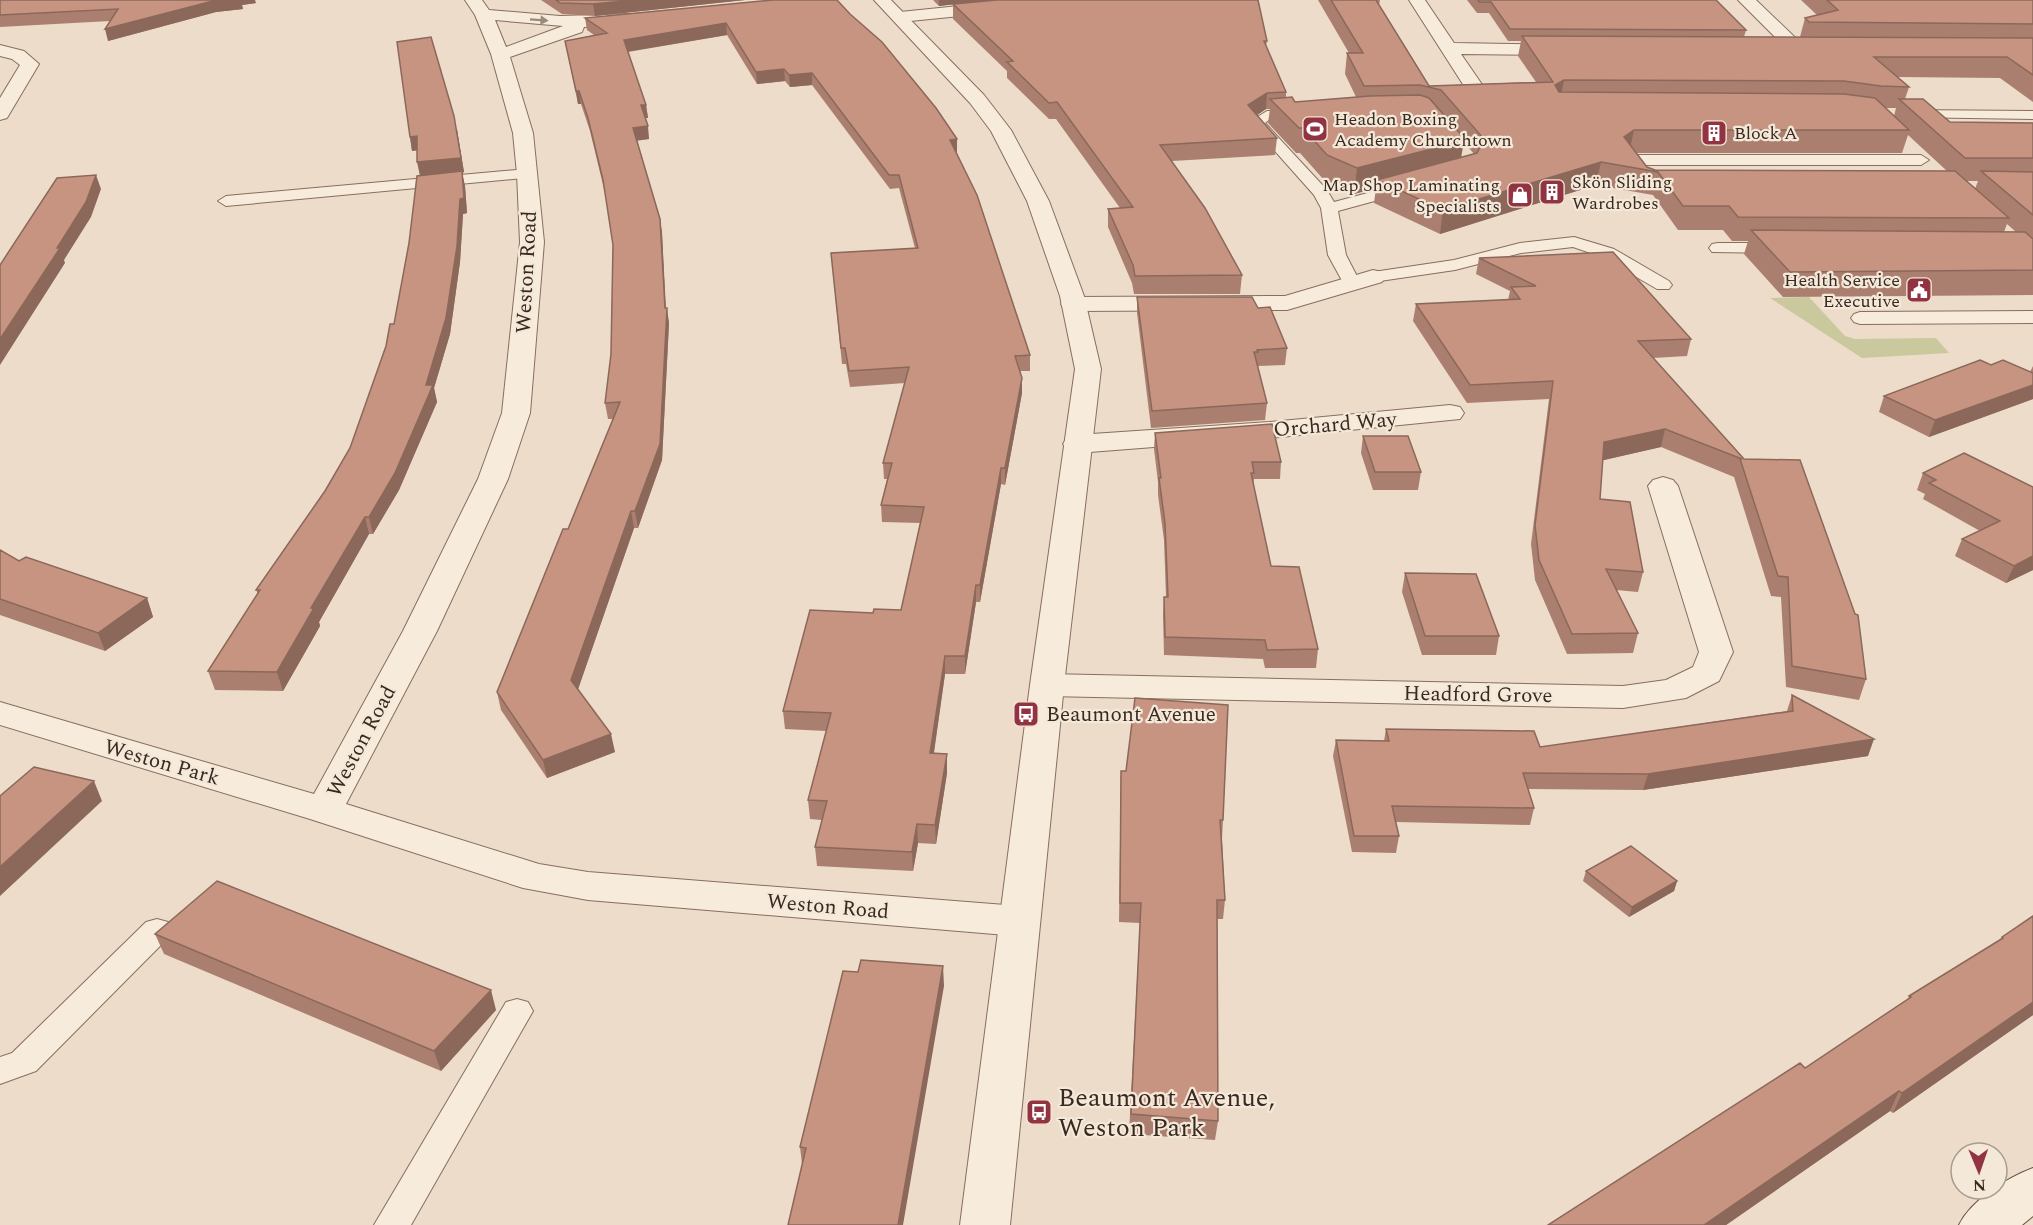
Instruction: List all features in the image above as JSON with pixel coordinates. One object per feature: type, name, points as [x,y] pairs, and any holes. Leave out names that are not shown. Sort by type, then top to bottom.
[{"type":"street","points":[[891,8],[1069,0]]},
{"type":"street","points":[[1417,0],[1480,96]]},
{"type":"street","points":[[1746,0],[1799,51]]},
{"type":"street","points":[[479,8],[497,14],[533,20],[595,22],[653,17]]},
{"type":"street","name":"Weston Road","points":[[479,8],[500,54],[523,133],[528,174],[531,242],[516,413],[493,479],[425,621],[324,810],[537,878],[588,886],[1019,921]]},
{"type":"street","points":[[891,8],[977,99],[1001,130],[1038,201],[1073,304],[1088,369],[1047,685],[986,1225]]},
{"type":"street","points":[[500,54],[518,51],[545,37],[595,22]]},
{"type":"street","points":[[1448,48],[1584,50]]},
{"type":"street","points":[[0,50],[18,55],[30,64],[0,114]]},
{"type":"street","points":[[1775,51],[1822,51]]},
{"type":"street","points":[[1073,304],[1287,303],[1362,280]]},
{"type":"street","name":"Orchard Way","points":[[1077,444],[1269,430],[1450,413]]},
{"type":"street","name":"Headford Grove","points":[[1047,685],[1623,697],[1674,690],[1707,673],[1716,652],[1663,486]]},
{"type":"street","name":"Weston Park","points":[[8,725],[324,810]]},
{"type":"street","points":[[1984,1225],[2033,1189]]},
{"type":"lane","points":[[1313,114],[1267,115],[1256,122],[1325,201],[1337,255],[1362,280],[1455,265],[1520,248],[1574,242],[1608,253],[1663,285]]},
{"type":"lane","points":[[1898,114],[2032,115]]},
{"type":"lane","points":[[1650,186],[1629,160],[1925,164],[1907,147]]},
{"type":"lane","points":[[226,201],[528,174]]},
{"type":"lane","points":[[1325,201],[1421,183]]},
{"type":"lane","points":[[1718,248],[1800,248]]},
{"type":"lane","points":[[1860,318],[2033,317]]},
{"type":"lane","points":[[0,1071],[24,1062],[157,930]]},
{"type":"lane","points":[[392,1225],[518,1011]]},
{"type":"shaded area","points":[[1809,297],[1845,336],[1855,339],[1936,338],[1949,353],[1862,358],[1770,298]]},
{"type":"building","points":[[0,0],[222,0],[105,29],[118,9],[0,15]]},
{"type":"building","points":[[556,0],[635,0],[593,4],[560,3]]},
{"type":"building","points":[[773,0],[837,0],[882,42],[936,108],[957,139],[950,140],[977,195],[1030,355],[1015,356],[1022,378],[1005,468],[1001,468],[980,585],[976,585],[965,656],[945,656],[930,753],[947,754],[935,825],[917,824],[912,852],[815,847],[827,801],[808,800],[831,713],[783,711],[810,610],[873,613],[874,609],[901,610],[924,507],[881,505],[892,463],[883,463],[909,367],[849,371],[845,348],[841,348],[831,253],[918,248],[899,175],[889,175],[812,73],[789,75],[784,69],[756,72],[726,23],[624,40],[646,105],[641,105],[648,126],[633,128],[660,219],[665,308],[667,308],[660,444],[635,511],[631,511],[571,680],[611,734],[543,760],[497,692],[563,529],[568,529],[620,402],[605,403],[611,354],[613,245],[603,180],[588,118],[579,91],[576,91],[565,41],[607,33],[585,18]]},
{"type":"building","points":[[997,0],[1258,0],[1267,41],[1264,41],[1286,92],[1267,93],[1248,105],[1277,138],[1160,145],[1205,208],[1242,275],[1135,276],[1133,265],[1108,209],[1133,207],[1057,102],[1049,103],[1007,62],[1013,61],[953,4]]},
{"type":"building","points":[[1331,0],[1376,0],[1429,86],[1553,82],[1522,36],[2033,38],[2033,75],[2007,57],[1874,57],[1909,87],[1844,81],[1564,80],[1555,85],[1559,92],[1844,94],[1875,98],[1909,130],[1634,130],[1624,137],[1647,167],[1655,170],[1955,171],[2009,218],[1738,217],[1729,206],[1683,206],[1658,172],[1601,162],[1443,210],[1377,180],[1477,153],[1484,139],[1441,90],[1420,85],[1364,86],[1347,53],[1363,53]]},
{"type":"building","points":[[1478,0],[1716,0],[1746,30],[1510,29],[1491,2],[1479,2]]},
{"type":"building","points":[[1827,0],[2033,0],[2033,24],[1809,22],[1805,18],[1838,10]]},
{"type":"building","points":[[431,37],[454,116],[461,158],[417,162],[417,136],[410,137],[397,42]]},
{"type":"building","points":[[1420,95],[1429,98],[1464,138],[1463,141],[1357,168],[1327,155],[1303,128],[1299,128],[1270,99],[1292,97],[1295,102]]},
{"type":"building","points":[[1899,99],[1923,99],[1950,122],[2033,123],[2033,158],[1965,158]]},
{"type":"building","points":[[462,171],[464,198],[460,199],[457,246],[446,318],[426,385],[433,385],[395,473],[369,517],[365,517],[311,608],[314,608],[277,672],[208,671],[260,590],[256,590],[325,491],[350,448],[386,346],[390,324],[394,324],[409,243],[417,176]]},
{"type":"building","points":[[1981,171],[2033,172],[2033,215]]},
{"type":"building","points":[[96,175],[86,202],[57,248],[60,248],[0,339],[0,265],[57,178]]},
{"type":"building","points":[[1751,230],[2025,232],[2033,239],[2033,270],[1790,272]]},
{"type":"building","points":[[1613,252],[1691,339],[1638,341],[1744,459],[1800,460],[1855,614],[1858,615],[1866,679],[1792,666],[1788,577],[1778,576],[1740,459],[1742,459],[1665,429],[1604,442],[1600,499],[1630,502],[1643,572],[1606,569],[1638,633],[1572,634],[1539,560],[1535,525],[1553,381],[1470,385],[1416,304],[1520,299],[1511,287],[1536,286],[1479,258]]},
{"type":"building","points":[[1137,297],[1252,297],[1258,308],[1270,307],[1287,348],[1254,352],[1267,403],[1152,411]]},
{"type":"building","points":[[1980,360],[1991,365],[2003,360],[2033,373],[2033,385],[1935,420],[1884,396]]},
{"type":"building","points":[[1272,424],[1281,462],[1252,462],[1254,473],[1251,473],[1271,566],[1299,567],[1318,649],[1267,650],[1265,640],[1165,637],[1164,597],[1168,597],[1165,523],[1155,433]]},
{"type":"building","points":[[1363,436],[1408,436],[1421,472],[1375,472]]},
{"type":"building","points":[[1964,453],[2033,487],[2033,556],[2014,566],[1962,539],[2000,521],[1929,483],[1936,480],[1923,473]]},
{"type":"building","points":[[0,550],[19,561],[26,557],[147,598],[98,633],[0,599]]},
{"type":"building","points":[[1405,573],[1476,574],[1499,636],[1425,636]]},
{"type":"building","points":[[1792,695],[1874,739],[1648,774],[1523,773],[1534,808],[1392,806],[1399,836],[1354,836],[1336,740],[1389,741],[1386,729],[1534,731],[1540,747],[1793,711]]},
{"type":"building","points":[[1135,698],[1228,705],[1223,820],[1220,820],[1225,900],[1217,900],[1218,1121],[1131,1114],[1141,903],[1120,903],[1121,771],[1126,771]]},
{"type":"building","points":[[34,767],[94,781],[0,867],[0,796]]},
{"type":"building","points":[[1631,846],[1677,881],[1632,907],[1586,871]]},
{"type":"building","points":[[217,881],[491,990],[434,1051],[155,934]]},
{"type":"building","points":[[2033,916],[2033,1002],[1902,1093],[1899,1091],[1704,1225],[1548,1225],[1800,1063],[1805,1068],[1911,997],[1909,996],[2003,938]]},
{"type":"building","points":[[861,960],[943,966],[898,1225],[788,1225],[806,1148],[800,1147],[843,971],[858,972]]},
{"type":"place","name":"Headon Boxing Academy Churchtown","points":[[1315,129]]},
{"type":"place","name":"Block A","points":[[1714,133]]},
{"type":"place","name":"Skön Sliding Wardrobes","points":[[1552,192]]},
{"type":"place","name":"Map Shop Laminating Specialists","points":[[1520,195]]},
{"type":"place","name":"Health Service Executive","points":[[1919,290]]},
{"type":"place","name":"Beaumont Avenue","points":[[1026,714]]},
{"type":"place","name":"Beaumont Avenue, Weston Park","points":[[1039,1112]]}]
